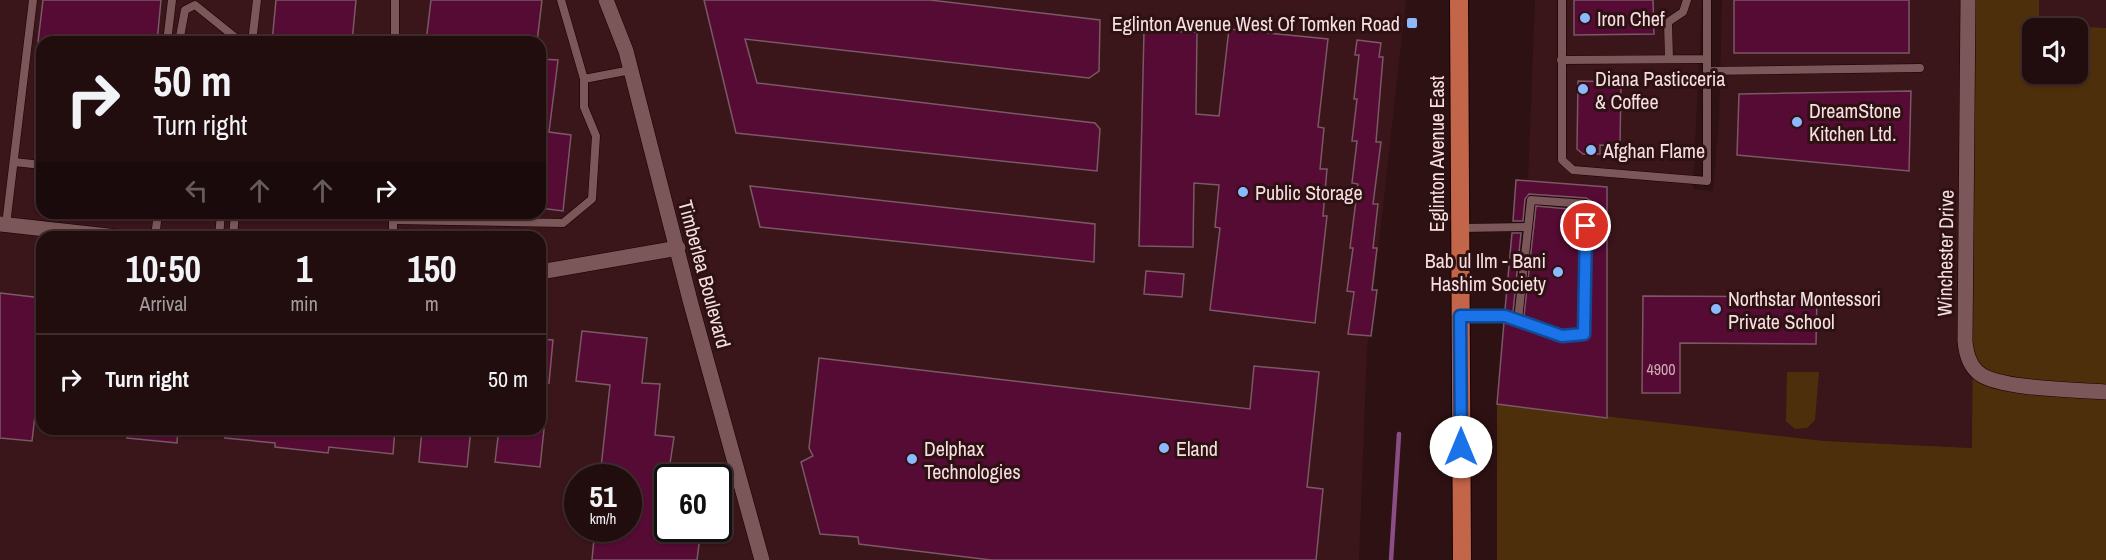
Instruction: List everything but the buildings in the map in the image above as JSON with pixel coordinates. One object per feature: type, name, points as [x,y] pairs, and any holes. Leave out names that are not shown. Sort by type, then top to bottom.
[{"type":"main road","name":"Eglinton Avenue East","points":[[1459,0],[1462,560]]},
{"type":"street","name":"Timberlea Boulevard","points":[[606,0],[631,70],[762,560]]},
{"type":"street","name":"Winchester Drive","points":[[1968,0],[1965,340],[1967,355],[1977,372],[1999,382],[2106,392]]},
{"type":"street","points":[[3,224],[64,231]]},
{"type":"street","points":[[546,271],[678,248]]},
{"type":"lane","points":[[3,224],[14,162],[33,0]]},
{"type":"lane","points":[[168,36],[172,0]]},
{"type":"lane","points":[[253,36],[257,0]]},
{"type":"lane","points":[[395,0],[395,36]]},
{"type":"lane","points":[[466,219],[563,223],[592,199],[596,136],[584,107],[584,79],[561,0]]},
{"type":"lane","points":[[1562,0],[1562,160],[1573,170],[1707,181],[1707,0]]},
{"type":"lane","points":[[1669,59],[1668,22],[1683,12],[1687,0]]},
{"type":"lane","points":[[180,36],[185,10],[195,5],[234,36]]},
{"type":"lane","points":[[1561,60],[1707,59]]},
{"type":"lane","points":[[1707,71],[1920,68]]},
{"type":"lane","points":[[584,79],[631,70]]},
{"type":"lane","points":[[14,162],[36,164]]},
{"type":"lane","points":[[1460,316],[1505,316],[1562,336],[1584,334],[1586,204],[1531,200],[1518,320]]},
{"type":"lane","points":[[1459,228],[1528,227]]},
{"type":"shaded area","points":[[0,0],[1406,0],[1367,351],[1359,560],[0,560]]},
{"type":"shaded area","points":[[1535,0],[1702,0],[1693,189],[1713,191],[1719,120],[1722,0],[1976,0],[1972,448],[1825,441],[1607,418],[1607,187],[1528,180]]},
{"type":"shaded area","points":[[1975,0],[2039,0],[2039,18],[2022,18],[2022,84],[2088,84],[2088,27],[2106,28],[2106,560],[1497,560],[1497,404],[1825,441],[1972,448]]},
{"type":"shaded area","points":[[2039,0],[2106,0],[2106,28],[2088,27],[2088,18],[2039,18]]},
{"type":"shaded area","points":[[1787,372],[1819,372],[1815,420],[1807,428],[1795,429],[1786,421]]},
{"type":"waterway","points":[[1391,560],[1399,434]]},
{"type":"place","name":"Iron Chef","points":[[1585,18]]},
{"type":"place","name":"Eglinton Avenue West Of Tomken Road","points":[[1412,23]]},
{"type":"place","name":"Diana Pasticceria & Coffee","points":[[1583,89]]},
{"type":"place","name":"DreamStone Kitchen Ltd.","points":[[1797,122]]},
{"type":"place","name":"Afghan Flame","points":[[1591,150]]},
{"type":"place","name":"Public Storage","points":[[1243,192]]},
{"type":"place","name":"Bab ul Ilm - Bani Hashim Society","points":[[1558,272]]},
{"type":"place","name":"Northstar Montessori Private School","points":[[1716,309]]},
{"type":"place","name":"Eland","points":[[1164,448]]},
{"type":"place","name":"Delphax Technologies","points":[[912,459]]},
{"type":"route","points":[[1461,447],[1460,316],[1505,316],[1562,336],[1584,334],[1586,226]]}]
